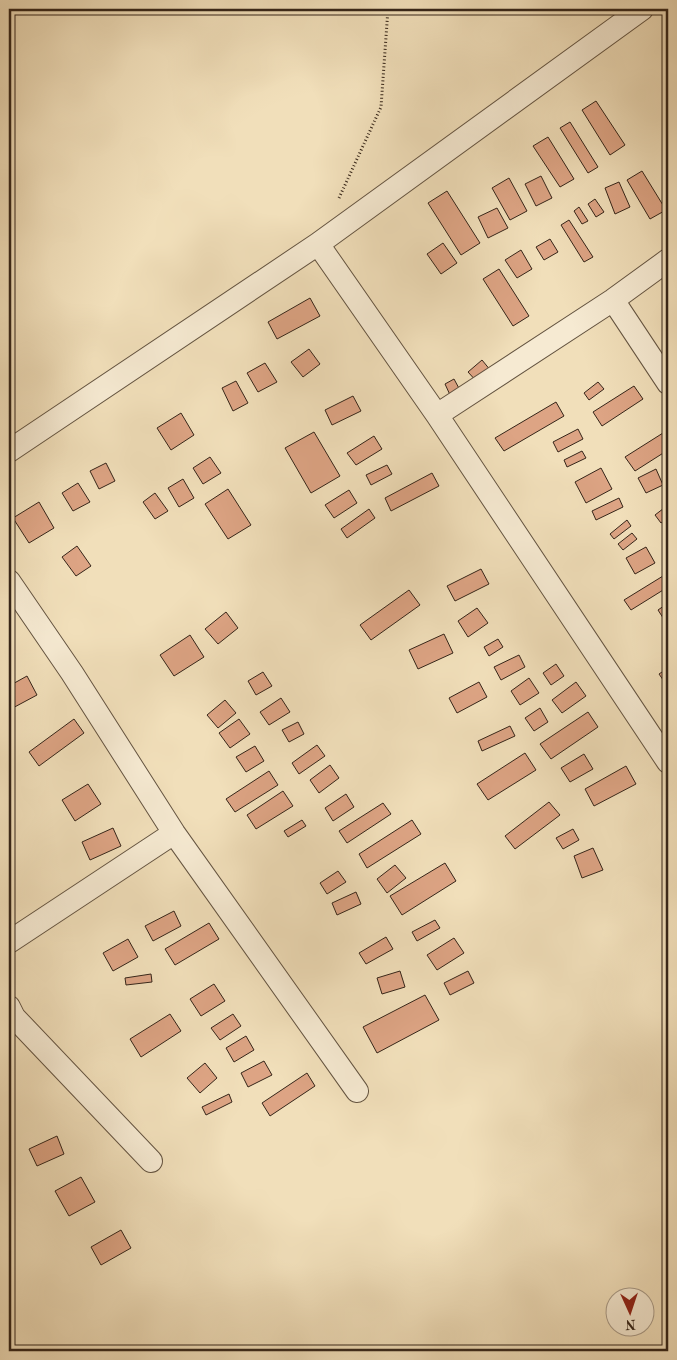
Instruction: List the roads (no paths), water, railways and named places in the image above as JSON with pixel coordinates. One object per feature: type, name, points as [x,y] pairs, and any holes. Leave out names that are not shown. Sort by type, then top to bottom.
[{"type":"street","points":[[9,451],[318,244],[642,9]]},
{"type":"street","points":[[318,244],[437,415],[668,762]]},
{"type":"street","points":[[437,415],[614,300],[668,260]]},
{"type":"street","points":[[614,300],[668,383]]},
{"type":"street","points":[[9,580],[72,673],[174,832],[357,1091]]},
{"type":"street","points":[[9,942],[174,832]]},
{"type":"street","points":[[9,1007],[14,1017],[151,1161]]}]
